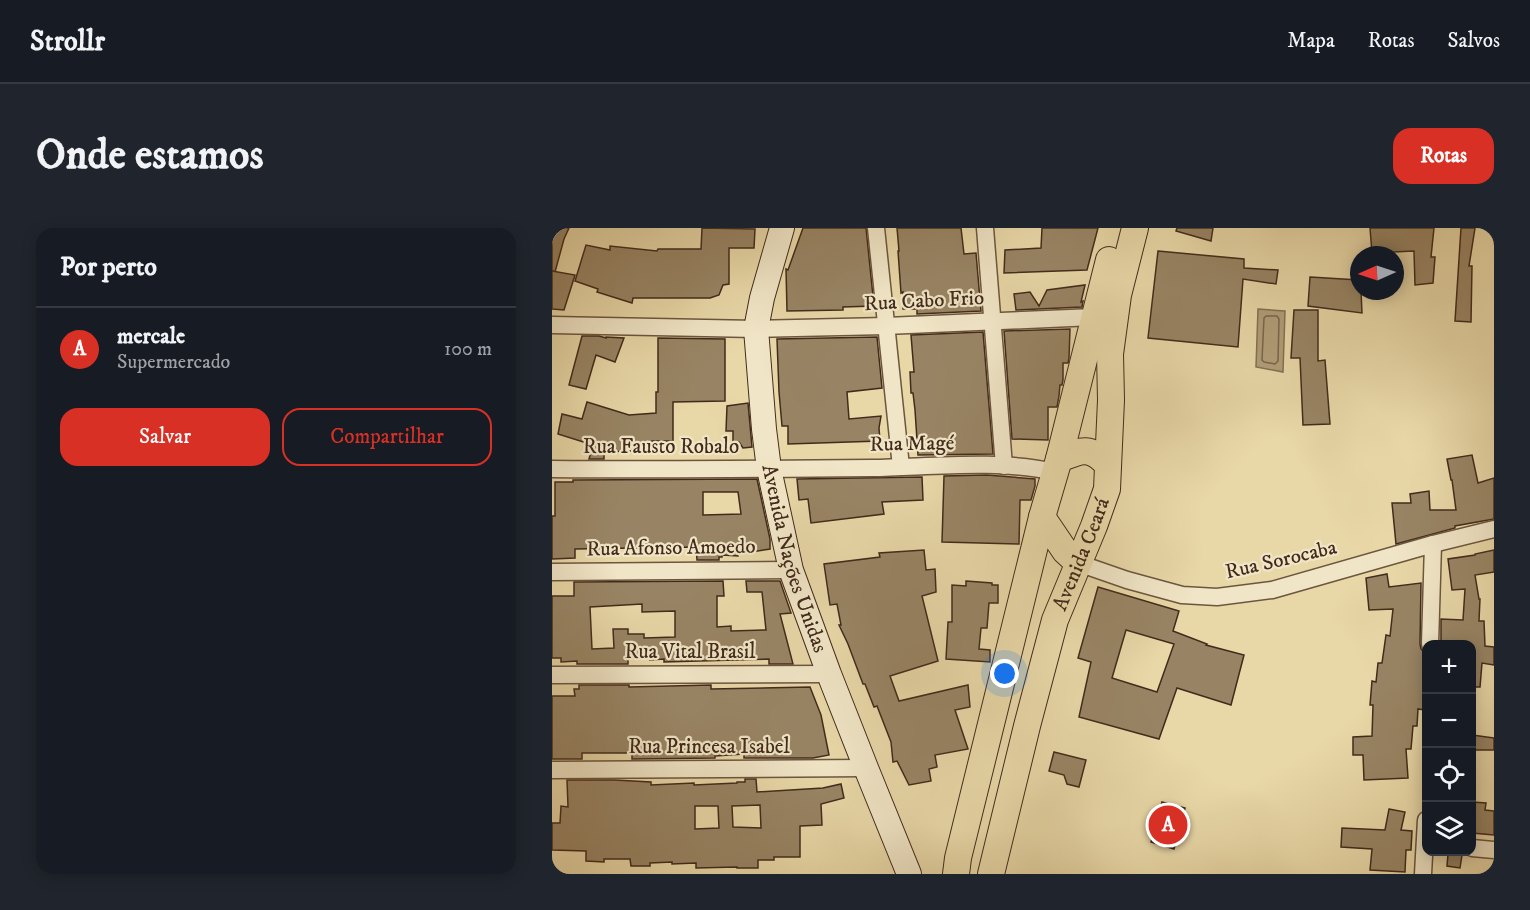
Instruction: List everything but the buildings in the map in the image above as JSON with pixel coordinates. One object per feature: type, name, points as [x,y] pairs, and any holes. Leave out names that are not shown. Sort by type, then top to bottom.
[{"type":"main road","name":"Avenida Ceará","points":[[956,874],[958,858],[1042,517],[1117,228]]},
{"type":"main road","name":"Avenida Ceará","points":[[991,874],[1055,620],[1107,489],[1111,346],[1118,295],[1135,228]]},
{"type":"main road","points":[[1057,466],[1076,453],[1091,451],[1108,465]]},
{"type":"main road","points":[[1042,517],[1065,551],[1078,563]]},
{"type":"street","name":"Avenida Nações Unidas","points":[[782,228],[762,298],[756,329],[769,469],[791,570],[829,674],[909,874]]},
{"type":"street","points":[[876,228],[901,467]]},
{"type":"street","points":[[986,228],[1004,466]]},
{"type":"street","name":"Rua Cabo Frio","points":[[552,325],[756,329],[1094,317]]},
{"type":"street","name":"Rua Magé","points":[[769,469],[946,465],[1036,468],[1057,466]]},
{"type":"street","name":"Rua Fausto Robalo","points":[[552,469],[769,469]]},
{"type":"street","name":"Rua Sorocaba","points":[[1078,563],[1127,580],[1182,595],[1218,597],[1272,590],[1494,529]]},
{"type":"street","points":[[1430,640],[1433,544]]},
{"type":"street","name":"Rua Afonso Amoedo","points":[[552,572],[791,570]]},
{"type":"street","name":"Rua Vital Brasil","points":[[552,675],[829,674]]},
{"type":"street","name":"Rua Princesa Isabel","points":[[552,770],[866,768]]},
{"type":"street","points":[[1476,848],[1494,850]]},
{"type":"street","points":[[1423,874],[1425,856]]},
{"type":"water","points":[[1258,309],[1285,311],[1283,372],[1256,367]]},
{"type":"place","name":"mercale","points":[[1168,825]]}]
